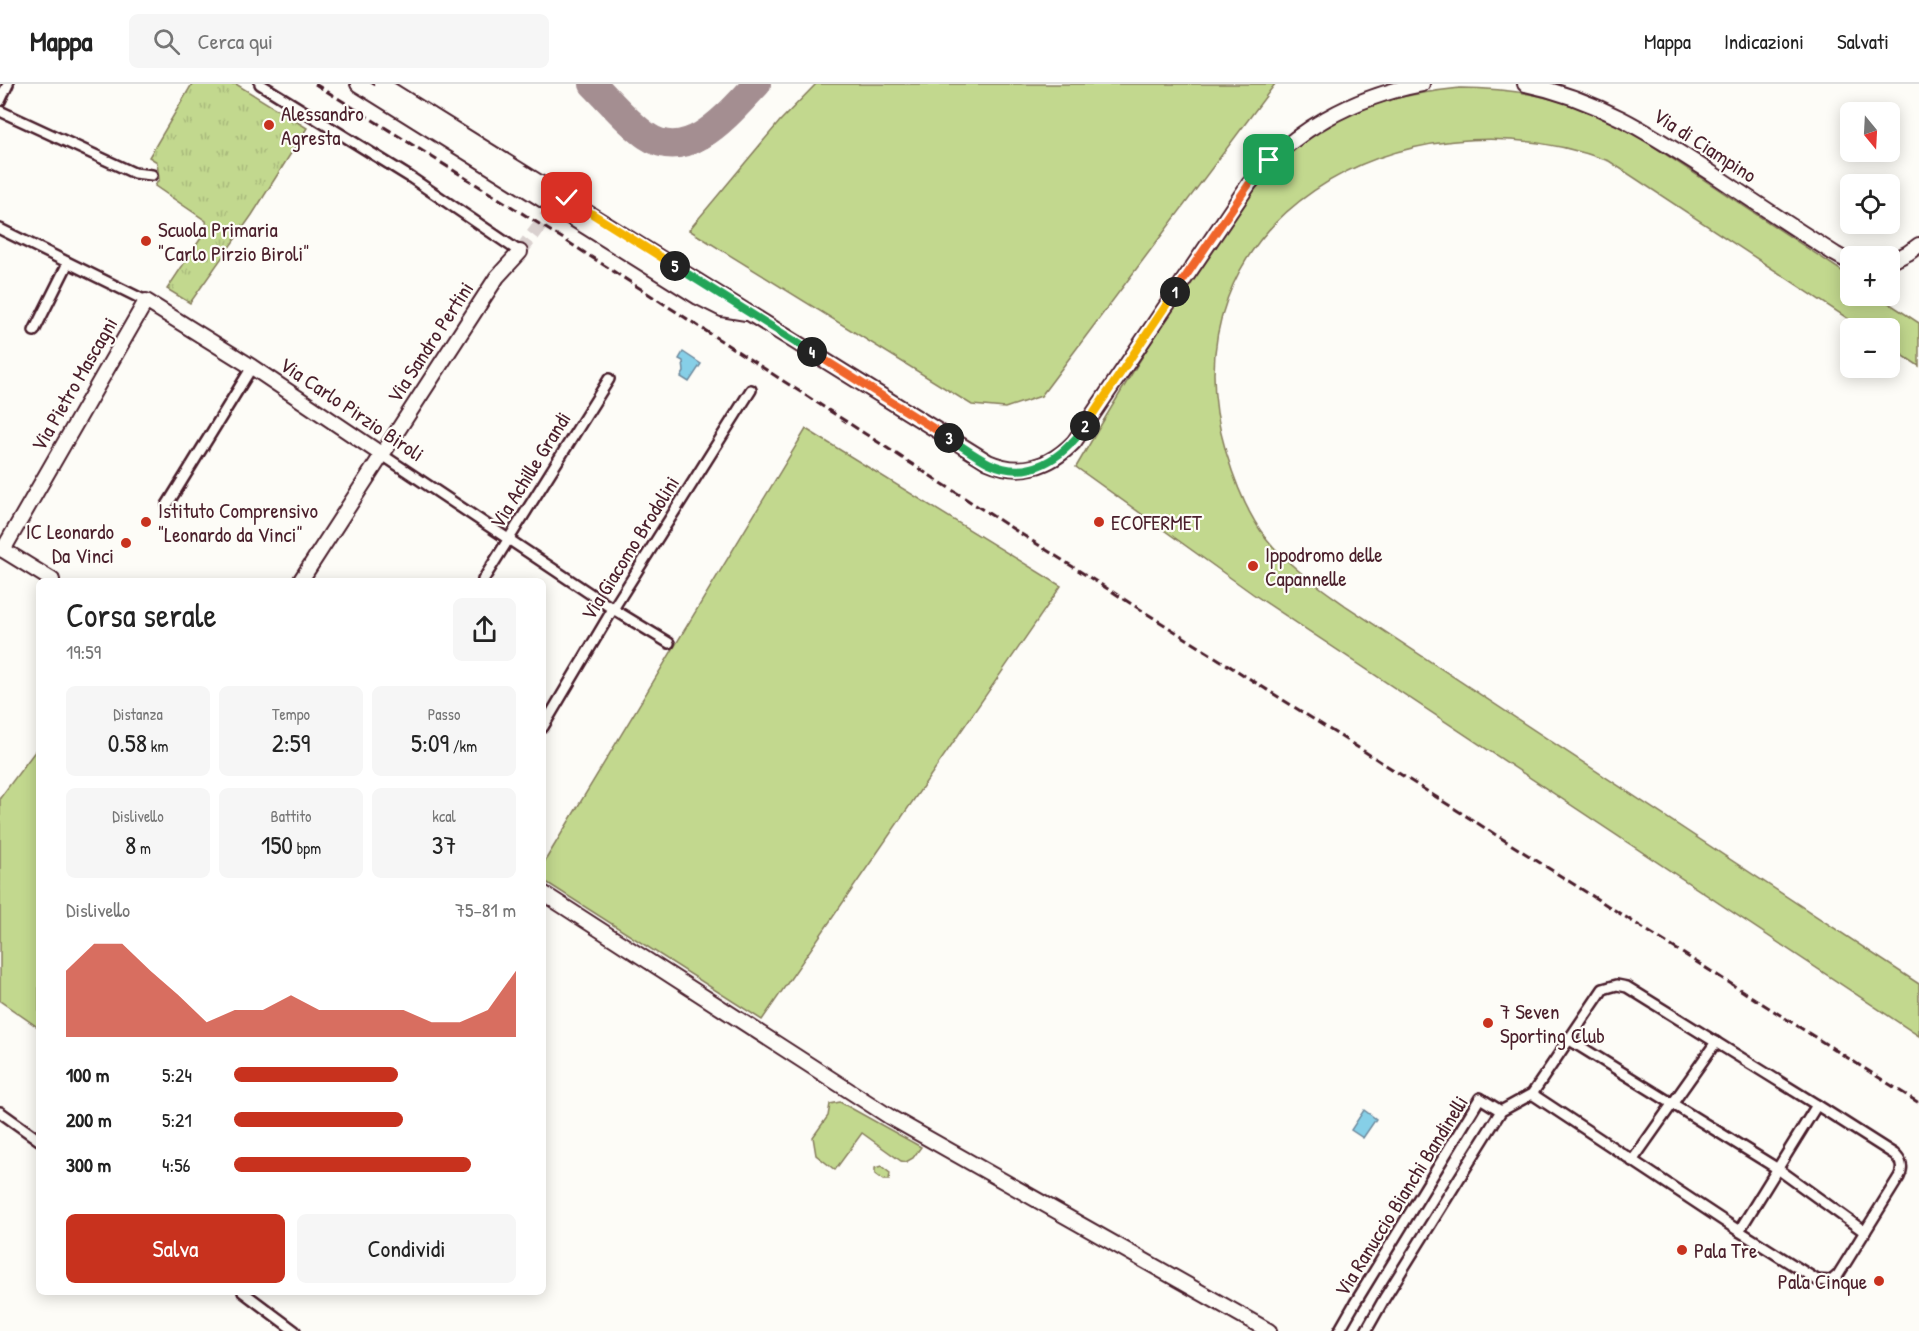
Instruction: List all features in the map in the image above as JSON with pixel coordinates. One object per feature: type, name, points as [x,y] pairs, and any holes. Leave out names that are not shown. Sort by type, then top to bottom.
[{"type":"street","points":[[0,100],[8,84]]},
{"type":"street","points":[[260,84],[410,177],[520,252]]},
{"type":"street","points":[[358,84],[705,301],[722,309],[751,313]]},
{"type":"street","points":[[381,84],[988,462],[1014,470],[1036,467],[1058,457],[1074,442],[1249,184],[1269,160],[1292,140],[1336,113],[1381,95],[1422,84]]},
{"type":"street","name":"Via di Ciampino","points":[[1525,84],[1577,97],[1619,116],[1656,137],[1840,257]]},
{"type":"street","points":[[0,111],[134,173],[152,175]]},
{"type":"street","name":"Via Carlo Pirzio Biroli","points":[[0,229],[146,301],[252,367],[612,609],[669,643]]},
{"type":"street","points":[[1900,258],[1919,245]]},
{"type":"street","name":"Via Sandro Pertini","points":[[302,578],[497,278],[520,252]]},
{"type":"street","points":[[34,331],[68,263]]},
{"type":"street","name":"Via Pietro Mascagni","points":[[1,549],[146,301]]},
{"type":"street","points":[[166,505],[252,367]]},
{"type":"street","name":"Via Achille Grandi","points":[[484,578],[609,379]]},
{"type":"street","name":"Via Giacomo Brodolini","points":[[546,722],[612,609],[751,390]]},
{"type":"street","points":[[1,549],[49,578]]},
{"type":"street","points":[[546,895],[890,1116],[1269,1331]]},
{"type":"street","name":"Via Ranuccio Bianchi Bandinelli","points":[[1366,1331],[1501,1112],[1532,1094],[1600,992],[1606,988],[1617,985],[1627,987],[1716,1042],[1892,1152],[1901,1164],[1902,1172],[1836,1277],[1824,1282],[1815,1279],[1739,1231],[1532,1094]]},
{"type":"street","points":[[1568,1039],[1778,1169],[1865,1232]]},
{"type":"street","points":[[1632,1161],[1716,1042]]},
{"type":"street","name":"Via Ranuccio Bianchi Bandinelli","points":[[1340,1331],[1480,1098],[1501,1112]]},
{"type":"street","points":[[1739,1231],[1817,1106]]},
{"type":"street","points":[[0,1112],[36,1138]]},
{"type":"street","points":[[247,1295],[295,1331]]},
{"type":"green space","points":[[192,84],[236,84],[307,128],[252,215],[190,303],[167,289],[207,229],[206,221],[155,186],[159,179],[157,162],[149,157]]},
{"type":"green space","points":[[816,84],[1275,84],[1041,396],[1005,408],[972,405],[689,230],[780,121]]},
{"type":"green space","name":"Ippodromo delle Capannelle","points":[[1460,88],[1531,94],[1595,114],[1638,136],[1840,270],[1840,306],[1893,306],[1919,323],[1919,366],[1900,354],[1900,318],[1847,318],[1609,161],[1530,142],[1452,141],[1379,158],[1314,191],[1262,238],[1228,298],[1214,370],[1226,452],[1247,508],[1259,529],[1284,557],[1303,575],[1346,606],[1919,984],[1919,1036],[1253,594],[1076,467],[1146,350],[1218,239],[1264,178],[1301,144],[1338,120],[1371,105],[1424,93]]},
{"type":"green space","points":[[806,429],[1061,586],[762,1020],[546,882],[546,859]]},
{"type":"green space","points":[[36,750],[36,1026],[0,1001],[0,798]]},
{"type":"green space","points":[[840,1102],[921,1147],[913,1158],[906,1162],[901,1161],[862,1133],[835,1170],[816,1155],[813,1137],[828,1116],[830,1104]]},
{"type":"green space","points":[[881,1166],[890,1173],[889,1180],[883,1180],[875,1174],[875,1168]]},
{"type":"water","points":[[683,352],[701,364],[689,382],[681,377],[684,372],[683,361],[679,359]]},
{"type":"water","points":[[1364,1110],[1376,1119],[1363,1138],[1351,1130]]},
{"type":"taxiway","points":[[593,84],[647,136],[663,143],[678,144],[693,140],[708,131],[757,84]]},
{"type":"tunnel","points":[[520,252],[554,207]]},
{"type":"railway","points":[[315,84],[565,240],[977,506],[1919,1103]]},
{"type":"place","name":"Alessandro Agresta","points":[[269,125]]},
{"type":"place","name":"Scuola Primaria \"Carlo Pirzio Biroli\"","points":[[146,241]]},
{"type":"place","name":"Istituto Comprensivo \"Leonardo da Vinci\"","points":[[146,522]]},
{"type":"place","name":"ECOFERMET","points":[[1099,522]]},
{"type":"place","name":"IC Leonardo Da Vinci","points":[[126,543]]},
{"type":"place","name":"Ippodromo delle Capannelle","points":[[1253,566]]},
{"type":"place","name":"7 Seven Sporting Club","points":[[1488,1023]]},
{"type":"place","name":"Pala Tre","points":[[1682,1250]]},
{"type":"place","name":"Pala Cinque","points":[[1879,1281]]},
{"type":"route","points":[[567,198],[988,462],[1006,469],[1022,470],[1052,461],[1074,442],[1192,266],[1249,184],[1269,160]]}]
